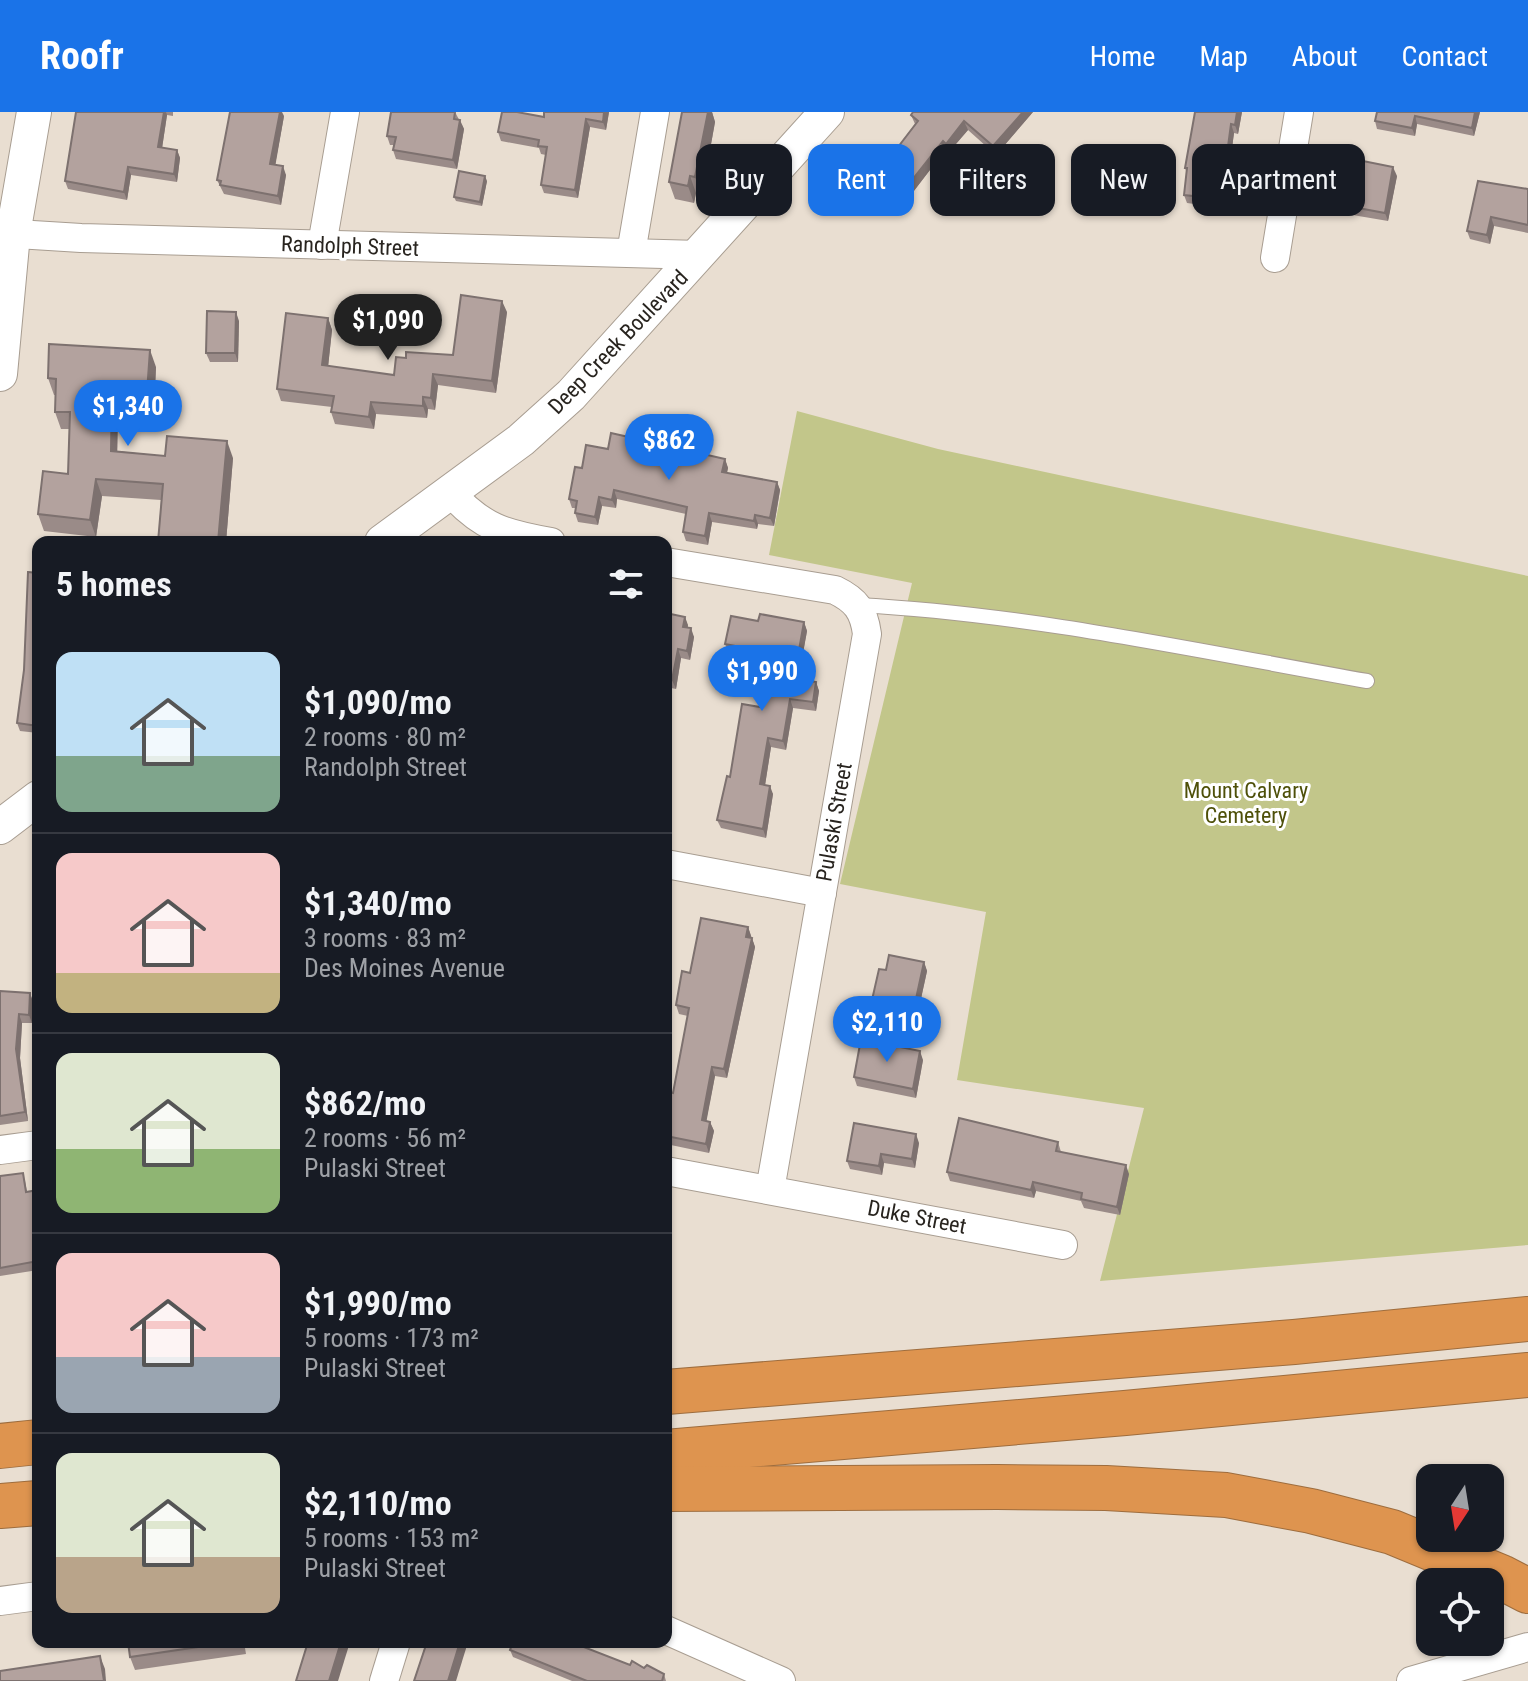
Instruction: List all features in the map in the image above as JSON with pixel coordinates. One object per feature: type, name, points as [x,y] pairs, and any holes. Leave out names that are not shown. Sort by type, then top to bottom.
[{"type":"highway","points":[[672,1392],[1294,1342],[1528,1319]]},
{"type":"highway","points":[[672,1451],[1528,1375]]},
{"type":"highway","points":[[0,1446],[32,1443]]},
{"type":"highway","points":[[672,1489],[1106,1488],[1211,1494],[1311,1511],[1392,1532],[1528,1591]]},
{"type":"highway","points":[[0,1506],[32,1503]]},
{"type":"street","points":[[0,374],[7,234],[34,112]]},
{"type":"street","points":[[322,245],[345,112]]},
{"type":"street","points":[[631,253],[655,112]]},
{"type":"street","name":"Deep Creek Boulevard","points":[[390,536],[521,440],[571,395],[827,112]]},
{"type":"street","points":[[1275,258],[1299,112]]},
{"type":"street","name":"Randolph Street","points":[[7,234],[700,255]]},
{"type":"street","points":[[450,492],[468,512],[490,527],[516,536]]},
{"type":"street","points":[[672,563],[835,590],[850,597],[857,605]]},
{"type":"street","name":"Pulaski Street","points":[[770,1190],[867,634],[865,618],[857,605]]},
{"type":"street","points":[[0,827],[32,803]]},
{"type":"street","points":[[672,865],[822,893]]},
{"type":"street","points":[[0,1150],[32,1146]]},
{"type":"street","name":"Duke Street","points":[[672,1172],[1063,1245]]},
{"type":"street","points":[[0,1601],[32,1597]]},
{"type":"street","points":[[672,1633],[781,1681]]},
{"type":"street","points":[[1411,1681],[1528,1647]]},
{"type":"street","points":[[384,1681],[394,1648]]},
{"type":"lane","points":[[857,605],[939,609],[1019,620],[1367,681]]},
{"type":"green space","name":"Mount Calvary Cemetery","points":[[797,411],[938,449],[1528,576],[1528,1245],[1100,1281],[1144,1108],[957,1080],[986,912],[840,884],[912,583],[769,555]]},
{"type":"building","points":[[76,112],[164,112],[158,147],[177,150],[174,174],[128,167],[124,192],[65,181]]},
{"type":"building","points":[[230,112],[280,112],[270,164],[283,166],[278,196],[220,185],[221,181],[217,180]]},
{"type":"building","points":[[391,112],[455,112],[454,119],[460,120],[453,160],[393,150],[396,137],[387,136]]},
{"type":"building","points":[[502,112],[544,117],[544,112],[604,112],[603,122],[586,119],[575,190],[541,185],[547,147],[538,146],[539,140],[498,132]]},
{"type":"building","points":[[682,112],[708,112],[702,144],[696,144],[695,177],[690,176],[688,186],[669,182]]},
{"type":"building","points":[[913,112],[1023,112],[995,144],[991,144],[964,121],[946,144],[943,141],[930,144],[930,157],[914,178],[914,144],[900,144],[918,121],[911,115]]},
{"type":"building","points":[[1195,112],[1237,112],[1235,125],[1231,124],[1228,144],[1192,144],[1192,196],[1184,195],[1185,168]]},
{"type":"building","points":[[1377,112],[1475,112],[1472,128],[1415,116],[1412,128],[1375,121]]},
{"type":"building","points":[[1365,161],[1393,167],[1385,213],[1365,209]]},
{"type":"building","points":[[459,171],[485,176],[480,202],[454,197]]},
{"type":"building","points":[[1478,181],[1528,189],[1528,225],[1491,217],[1487,235],[1467,231]]},
{"type":"building","points":[[461,295],[502,301],[492,381],[433,374],[431,398],[423,397],[423,406],[371,402],[369,417],[331,412],[334,396],[277,389],[286,313],[328,318],[322,365],[394,375],[396,357],[406,358],[406,352],[453,355]]},
{"type":"building","points":[[207,311],[236,312],[235,353],[206,353]]},
{"type":"building","points":[[49,344],[150,350],[147,392],[112,390],[111,451],[165,456],[167,436],[227,441],[219,536],[159,536],[163,484],[96,479],[90,520],[38,514],[43,471],[68,474],[70,412],[55,412],[56,379],[48,378]]},
{"type":"building","points":[[611,433],[725,459],[722,472],[777,482],[770,518],[755,515],[754,521],[709,513],[705,536],[683,532],[687,507],[614,490],[612,500],[599,497],[595,517],[575,513],[577,501],[569,499],[575,467],[582,468],[586,445],[608,449]]},
{"type":"building","points":[[28,572],[32,572],[32,725],[17,723],[24,670]]},
{"type":"building","points":[[672,614],[685,617],[683,627],[691,628],[687,651],[678,649],[672,680]]},
{"type":"building","points":[[760,614],[804,622],[794,678],[816,682],[813,702],[790,699],[783,741],[768,738],[760,784],[770,786],[763,829],[717,820],[727,776],[730,777],[742,704],[760,707],[767,659],[745,655],[746,648],[725,644],[731,616],[758,621]]},
{"type":"building","points":[[701,918],[748,927],[746,937],[752,938],[724,1069],[712,1067],[702,1120],[710,1122],[706,1144],[672,1137],[672,1093],[689,1008],[676,1005],[682,971],[690,973]]},
{"type":"building","points":[[889,955],[924,962],[914,1008],[872,1000],[879,969],[886,970]]},
{"type":"building","points":[[0,991],[30,993],[29,1015],[19,1014],[16,1049],[25,1112],[0,1116]]},
{"type":"building","points":[[861,1039],[920,1051],[913,1089],[854,1077]]},
{"type":"building","points":[[959,1118],[1058,1142],[1056,1151],[1126,1165],[1117,1207],[1081,1199],[1082,1193],[1033,1182],[1031,1190],[947,1172]]},
{"type":"building","points":[[854,1123],[916,1134],[912,1159],[881,1154],[879,1166],[847,1161]]},
{"type":"building","points":[[23,1173],[26,1192],[32,1191],[32,1262],[0,1268],[0,1176]]},
{"type":"building","points":[[129,1648],[191,1648],[130,1657]]},
{"type":"building","points":[[306,1648],[339,1648],[329,1681],[296,1681]]},
{"type":"building","points":[[425,1648],[458,1648],[448,1681],[414,1681]]},
{"type":"building","points":[[586,1648],[630,1665],[632,1661],[644,1668],[647,1665],[664,1674],[662,1681],[587,1681],[510,1650]]},
{"type":"building","points":[[100,1656],[104,1681],[0,1681],[0,1671]]}]
